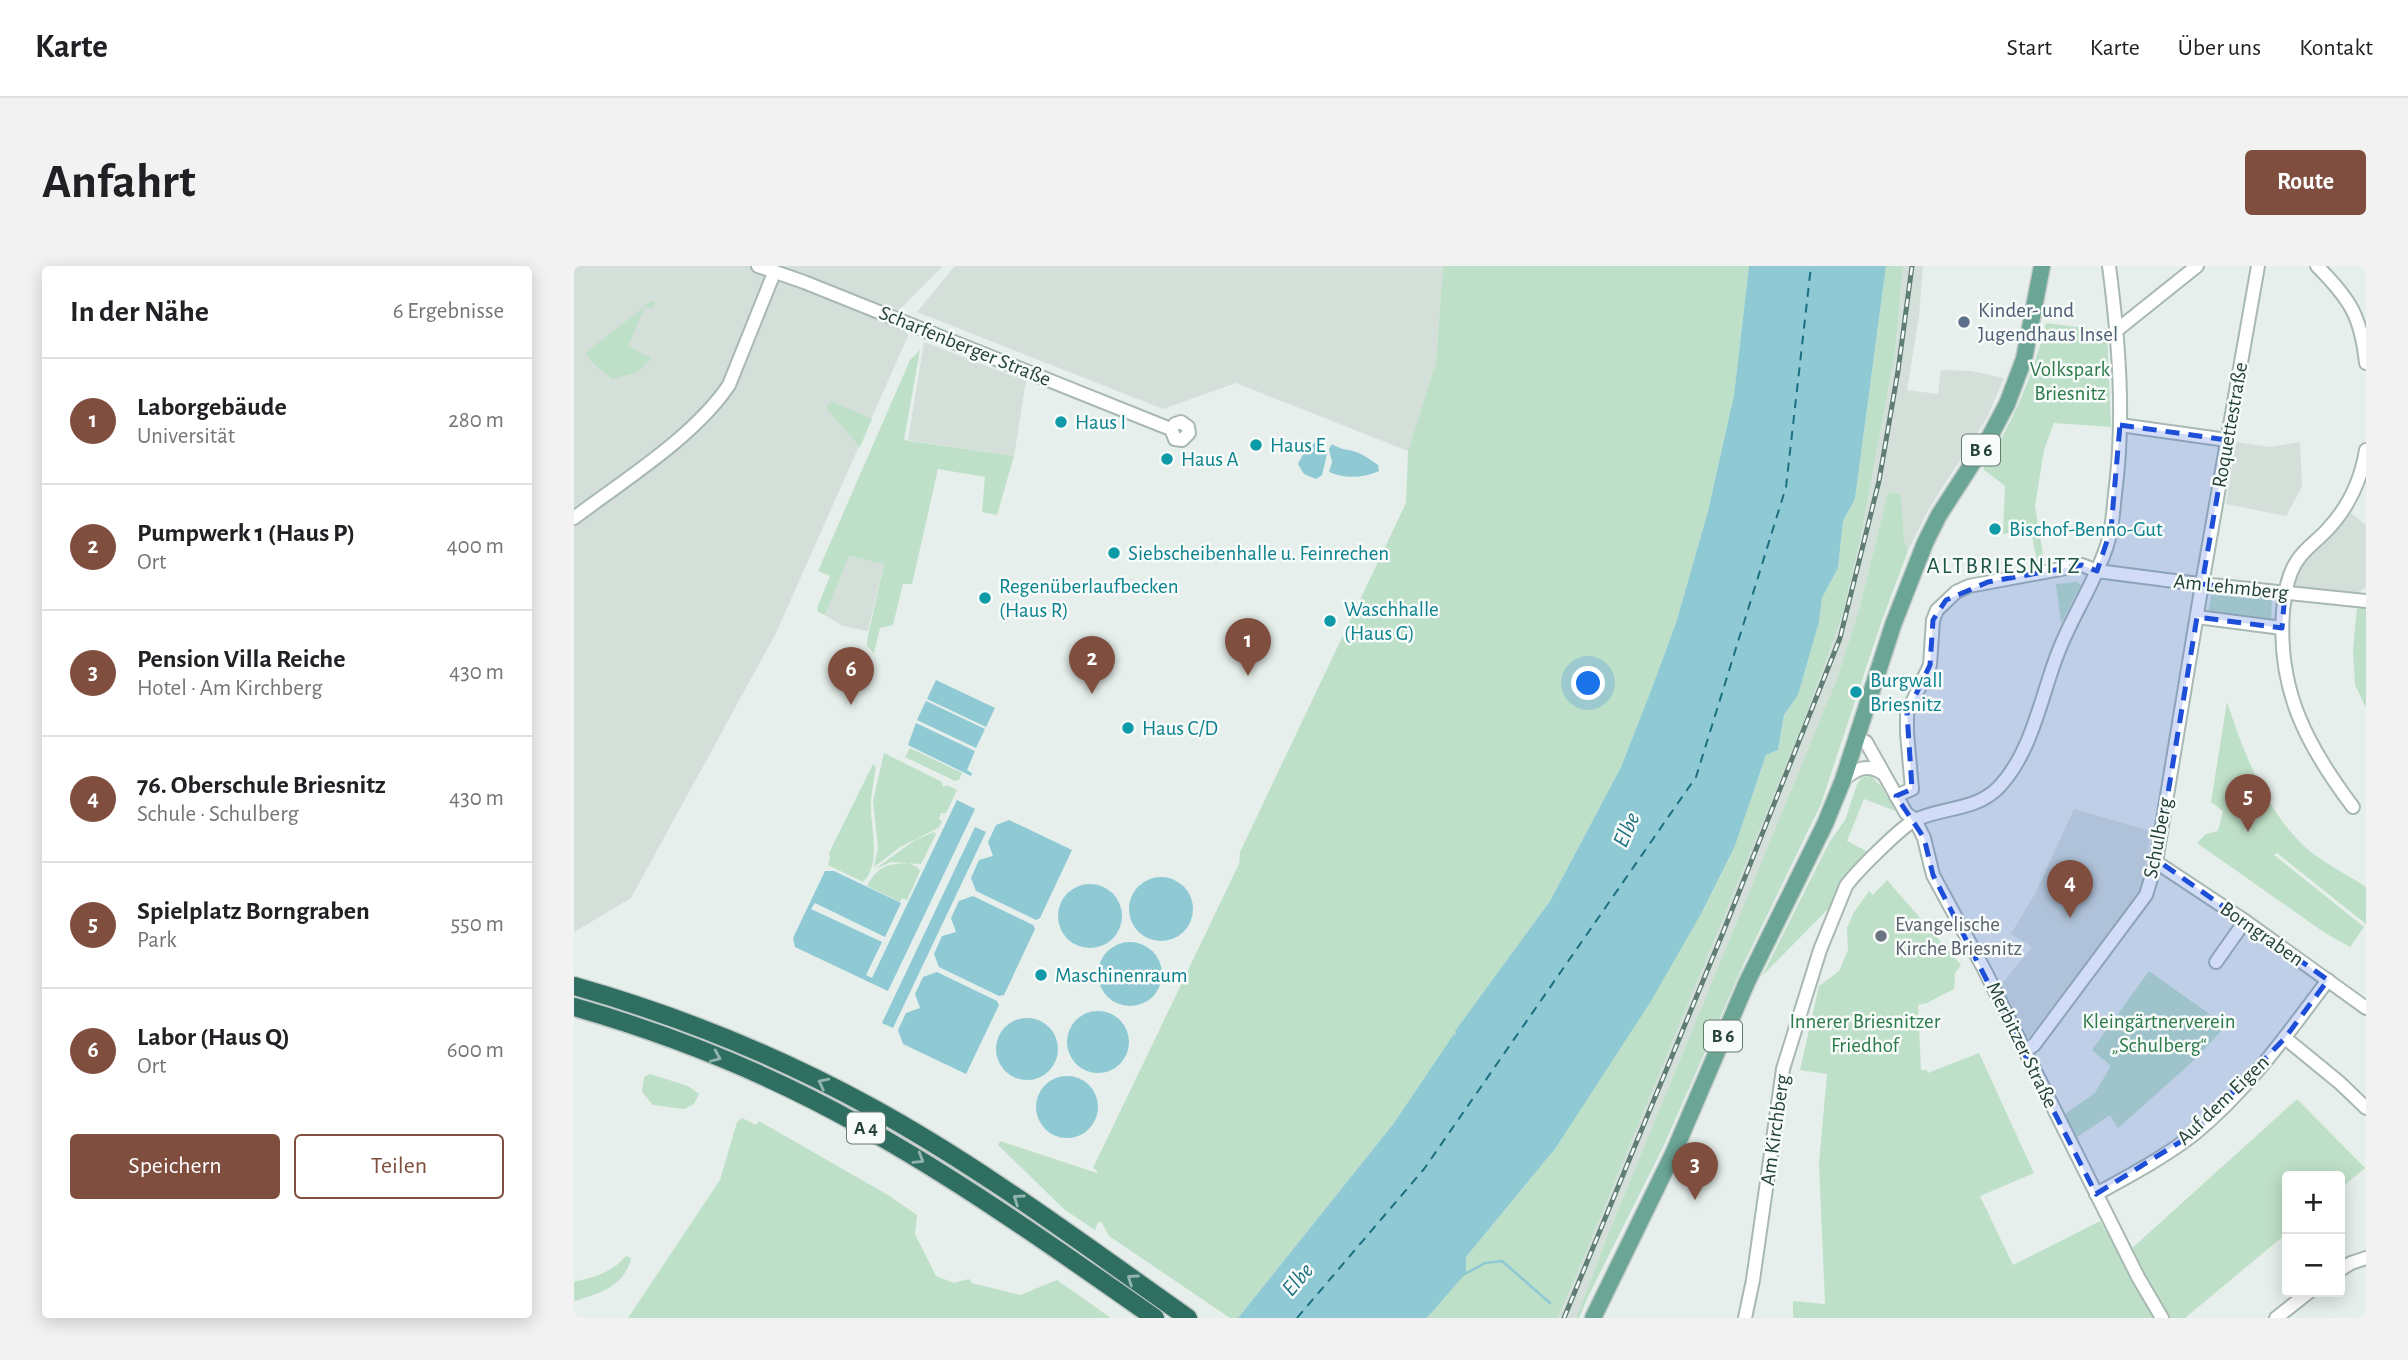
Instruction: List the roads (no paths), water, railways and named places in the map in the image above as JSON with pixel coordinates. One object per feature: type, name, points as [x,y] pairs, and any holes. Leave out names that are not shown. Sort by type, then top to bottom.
[{"type":"highway","name":"A 4","points":[[574,986],[637,1005],[727,1039],[869,1106],[1001,1187],[1188,1318]]},
{"type":"highway","name":"A 4","points":[[580,1009],[714,1056],[855,1122],[913,1155],[1064,1254],[1155,1318]]},
{"type":"main road","name":"B 6","points":[[1593,1318],[1674,1152],[1732,1015],[1818,838],[1843,780],[1893,625],[1925,543],[1939,514],[1990,436],[2015,384],[2024,359],[2042,266]]},
{"type":"street","name":"Scharfenberger Straße","points":[[758,266],[1171,429]]},
{"type":"street","points":[[1915,820],[1976,803],[1992,793],[2006,779],[2028,737],[2057,654],[2096,571],[2111,529],[2119,463],[2120,425],[2118,330],[2109,266]]},
{"type":"street","points":[[2118,330],[2197,266]]},
{"type":"street","name":"Roquettestraße","points":[[2202,584],[2258,266]]},
{"type":"street","points":[[2317,266],[2348,300],[2358,318],[2366,363]]},
{"type":"street","points":[[574,518],[694,426],[720,398],[729,385],[774,273]]},
{"type":"street","points":[[2120,425],[2227,440]]},
{"type":"street","points":[[2353,807],[2316,755],[2290,694],[2282,658],[2282,628],[2285,593],[2297,561],[2332,525],[2354,492],[2366,450]]},
{"type":"street","points":[[1896,796],[1912,789],[1908,713],[1930,665],[1933,620],[1946,600],[1969,586],[1988,582],[2082,565],[2096,571]]},
{"type":"street","name":"Am Lehmberg","points":[[2096,571],[2366,601]]},
{"type":"street","name":"Schulberg","points":[[2024,1051],[2034,1045],[2146,895],[2156,862],[2202,584]]},
{"type":"street","name":"Am Lehmberg","points":[[2197,617],[2282,628]]},
{"type":"street","name":"Merbitzer Straße","points":[[1856,737],[1866,742],[1906,813],[1915,820],[1924,838],[1933,875],[1984,968],[2144,1290],[2162,1318]]},
{"type":"street","points":[[1843,780],[1851,773],[1866,767],[1884,774]]},
{"type":"street","name":"Am Kirchberg","points":[[1745,1318],[1753,1280],[1783,1069],[1820,950],[1852,877],[1915,820]]},
{"type":"street","name":"Borngraben","points":[[2156,862],[2245,921],[2366,1008]]},
{"type":"street","points":[[2216,962],[2245,921]]},
{"type":"street","name":"Auf dem Eigen","points":[[2096,1194],[2164,1155],[2193,1134],[2233,1096],[2285,1038],[2328,980]]},
{"type":"street","points":[[2285,1038],[2366,1108]]},
{"type":"street","points":[[2345,1268],[2366,1258]]},
{"type":"street","points":[[2285,1315],[2304,1297]]},
{"type":"water","name":"Elbe","points":[[1749,266],[1886,266],[1855,499],[1843,521],[1838,568],[1822,598],[1819,622],[1798,695],[1784,715],[1778,750],[1766,755],[1735,846],[1701,914],[1651,1001],[1555,1149],[1466,1257],[1466,1273],[1426,1318],[1238,1318],[1394,1123],[1454,1034],[1456,1035],[1455,1031],[1550,901],[1621,767],[1676,623],[1708,511],[1734,395]]},
{"type":"water","points":[[1315,443],[1327,454],[1322,475],[1316,479],[1304,474],[1298,464],[1308,445]]},
{"type":"water","points":[[1332,444],[1365,456],[1378,465],[1379,471],[1354,477],[1329,472],[1332,462],[1329,449]]},
{"type":"water","points":[[936,680],[995,708],[986,727],[927,699]]},
{"type":"water","points":[[926,701],[985,729],[976,748],[917,720]]},
{"type":"water","points":[[916,723],[975,751],[967,770],[972,773],[971,776],[908,745]]},
{"type":"water","points":[[957,800],[975,809],[888,991],[795,947],[793,938],[825,871],[834,871],[901,903],[885,937],[815,903],[811,909],[882,942],[866,975],[872,978]]},
{"type":"water","points":[[1009,820],[1072,850],[1040,918],[1036,920],[976,891],[971,878],[979,860],[993,856],[988,842],[996,825]]},
{"type":"water","points":[[975,827],[986,832],[893,1028],[882,1023]]},
{"type":"water","points":[[1161,877],[1179,883],[1187,891],[1193,909],[1187,927],[1179,935],[1161,941],[1143,935],[1135,927],[1129,909],[1135,891],[1143,883]]},
{"type":"water","points":[[1090,884],[1108,890],[1116,898],[1122,916],[1116,934],[1108,942],[1090,948],[1072,942],[1064,934],[1058,916],[1064,898],[1072,890]]},
{"type":"water","points":[[973,896],[1033,925],[1035,929],[1004,995],[999,996],[939,967],[934,954],[942,936],[956,932],[951,918],[959,901]]},
{"type":"water","points":[[1130,942],[1148,948],[1156,956],[1162,974],[1156,992],[1148,1000],[1130,1006],[1112,1000],[1104,992],[1098,974],[1104,956],[1112,948]]},
{"type":"water","points":[[937,972],[997,1001],[999,1005],[966,1074],[903,1044],[898,1030],[906,1013],[920,1008],[915,994],[923,977]]},
{"type":"water","points":[[1092,1011],[1104,1011],[1120,1020],[1127,1030],[1127,1054],[1120,1064],[1104,1073],[1092,1073],[1081,1068],[1072,1059],[1067,1048],[1067,1036],[1072,1025],[1081,1016]]},
{"type":"water","points":[[1021,1018],[1033,1018],[1049,1027],[1056,1037],[1056,1061],[1049,1071],[1033,1080],[1021,1080],[1010,1075],[1001,1066],[996,1055],[996,1043],[1001,1032],[1010,1023]]},
{"type":"water","points":[[1067,1076],[1079,1078],[1089,1085],[1096,1095],[1096,1119],[1089,1129],[1079,1136],[1067,1138],[1055,1136],[1045,1129],[1038,1119],[1036,1107],[1038,1095],[1045,1085],[1055,1078]]},
{"type":"waterway","points":[[1463,1275],[1485,1263],[1502,1261],[1550,1303]]},
{"type":"railway","points":[[1564,1318],[1724,930],[1840,638],[1879,481],[1912,266]]},
{"type":"place","name":"Kinder- und Jugendhaus Insel","points":[[1964,322]]},
{"type":"place","name":"Haus I","points":[[1061,422]]},
{"type":"place","name":"Haus E","points":[[1256,445]]},
{"type":"place","name":"Haus A","points":[[1167,459]]},
{"type":"place","name":"Bischof-Benno-Gut","points":[[1995,529]]},
{"type":"place","name":"Siebscheibenhalle u. Feinrechen","points":[[1114,553]]},
{"type":"place","name":"Regenüberlaufbecken (Haus R)","points":[[985,598]]},
{"type":"place","name":"Waschhalle (Haus G)","points":[[1330,621]]},
{"type":"place","name":"Laborgebäude","points":[[1248,676]]},
{"type":"place","name":"Burgwall Briesnitz","points":[[1856,692]]},
{"type":"place","name":"Pumpwerk 1 (Haus P)","points":[[1092,694]]},
{"type":"place","name":"Labor (Haus Q)","points":[[851,705]]},
{"type":"place","name":"Haus C/D","points":[[1128,728]]},
{"type":"place","name":"Spielplatz Borngraben","points":[[2248,832]]},
{"type":"place","name":"76. Oberschule Briesnitz","points":[[2070,918]]},
{"type":"place","name":"Evangelische Kirche Briesnitz","points":[[1881,936]]},
{"type":"place","name":"Maschinenraum","points":[[1041,975]]},
{"type":"place","name":"Pension Villa Reiche","points":[[1695,1200]]},
{"type":"district","name":"ALTBRIESNITZ","points":[[2004,566]]},
{"type":"park label","name":"Volkspark Briesnitz","points":[[2070,381]]},
{"type":"park label","name":"Innerer Briesnitzer Friedhof","points":[[1865,1033]]},
{"type":"park label","name":"Kleingärtnerverein „Schulberg“","points":[[2159,1033]]}]
